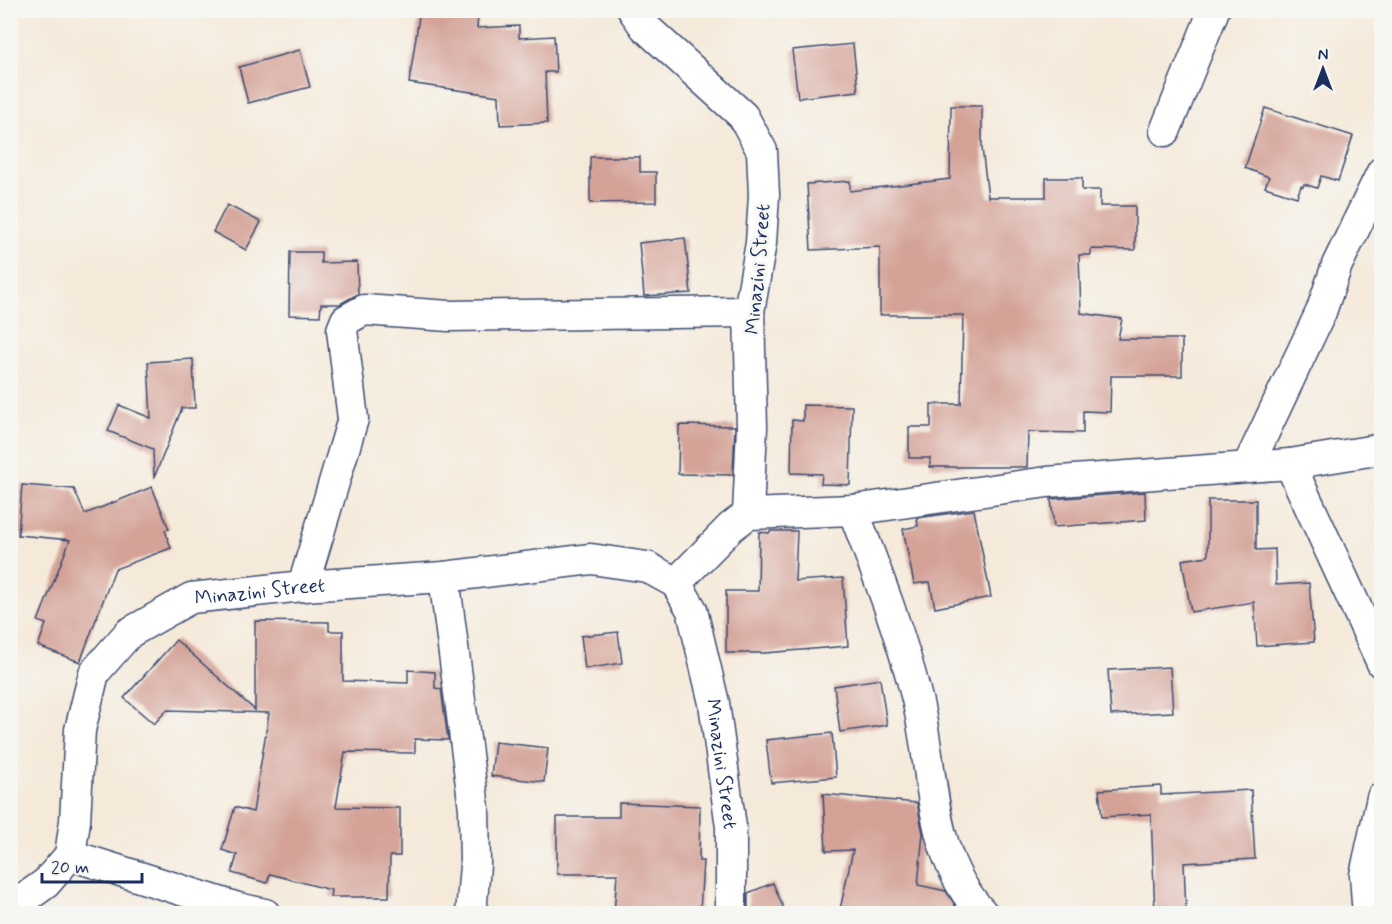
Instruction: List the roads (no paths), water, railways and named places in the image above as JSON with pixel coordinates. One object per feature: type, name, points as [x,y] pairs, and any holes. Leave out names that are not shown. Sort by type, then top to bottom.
[{"type":"street","name":"Minazini Street","points":[[633,10],[645,27],[743,116],[762,152],[764,195],[761,243],[749,312],[752,428],[748,514]]},
{"type":"street","points":[[1165,131],[1214,10]]},
{"type":"street","points":[[1248,466],[1321,312],[1337,266],[1382,172]]},
{"type":"street","points":[[303,586],[353,419],[342,330],[346,320],[364,310],[449,316],[749,312]]},
{"type":"street","points":[[676,583],[731,527],[748,514],[853,510],[1047,482],[1290,464],[1382,449]]},
{"type":"street","points":[[1290,464],[1382,663]]},
{"type":"street","points":[[853,510],[903,646],[917,698],[933,803],[947,856],[970,900],[984,914]]},
{"type":"street","name":"Minazini Street","points":[[70,855],[75,821],[80,730],[94,673],[129,633],[191,598],[303,586],[444,577],[591,559],[647,567],[676,583],[692,610],[714,703],[731,827],[731,914]]},
{"type":"street","points":[[444,577],[474,808],[475,866],[471,914]]},
{"type":"street","points":[[1374,914],[1367,903],[1365,875],[1382,798]]},
{"type":"street","points":[[10,909],[46,883],[70,855],[238,908],[265,914]]}]
